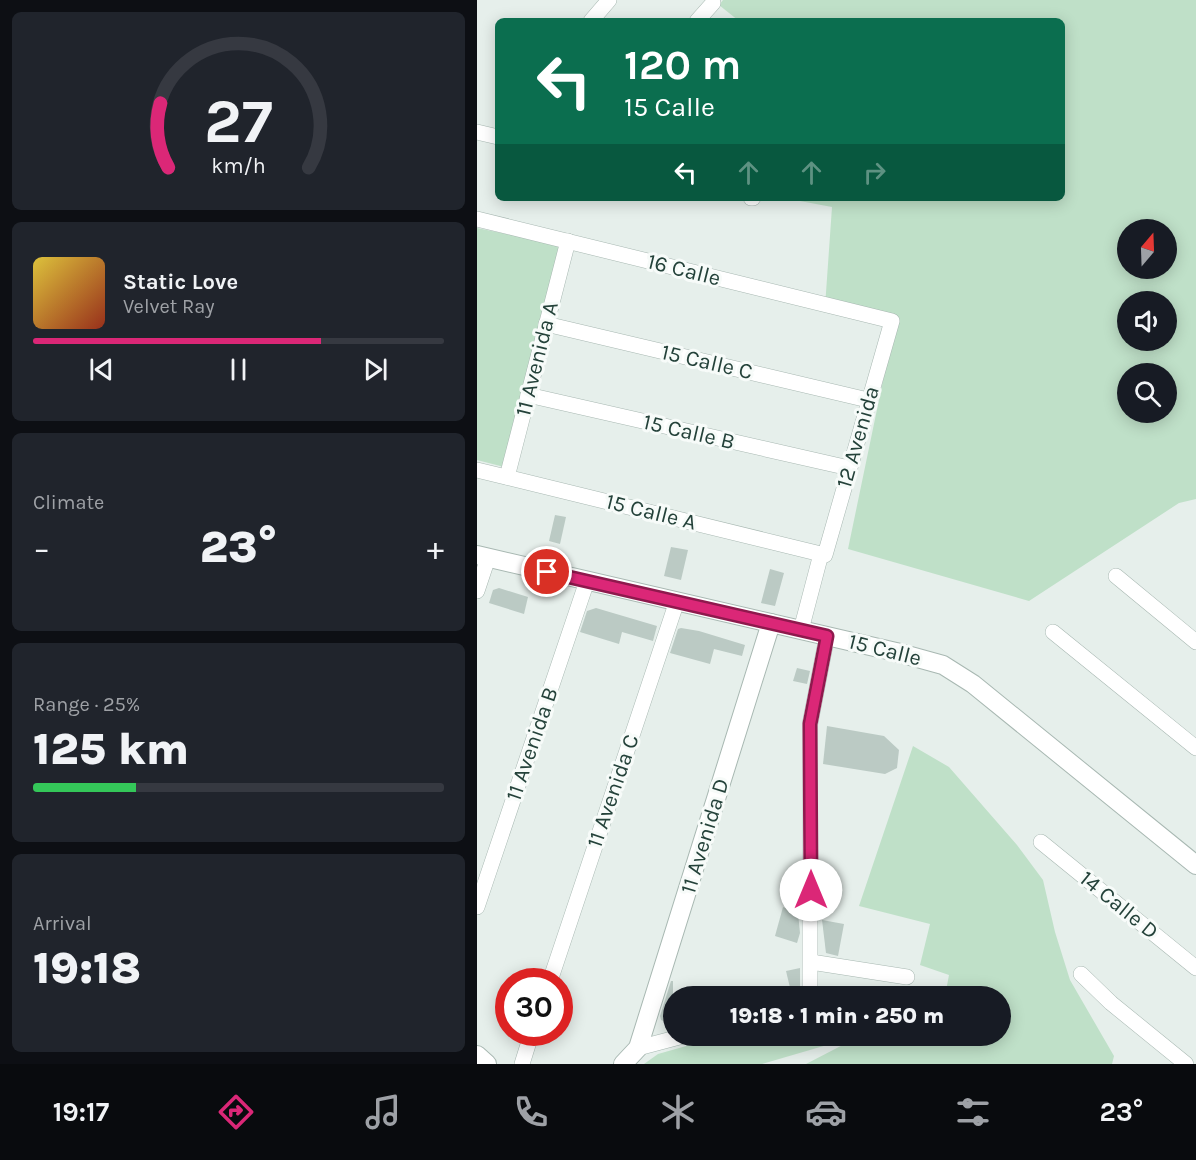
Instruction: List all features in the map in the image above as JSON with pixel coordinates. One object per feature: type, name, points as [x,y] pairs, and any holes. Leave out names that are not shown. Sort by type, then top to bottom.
[{"type":"street","points":[[594,18],[609,0]]},
{"type":"street","points":[[700,18],[713,3]]},
{"type":"street","name":"16 Calle","points":[[477,219],[892,321]]},
{"type":"street","name":"11 Avenida A","points":[[507,477],[568,241]]},
{"type":"street","name":"12 Avenida","points":[[801,630],[892,321]]},
{"type":"street","name":"15 Calle C","points":[[546,324],[868,400]]},
{"type":"street","name":"15 Calle B","points":[[528,395],[849,468]]},
{"type":"street","name":"15 Calle A","points":[[477,470],[823,554]]},
{"type":"street","points":[[477,591],[482,556]]},
{"type":"street","name":"15 Calle","points":[[482,556],[943,665],[963,678],[1196,865]]},
{"type":"street","points":[[1116,576],[1196,642]]},
{"type":"street","name":"11 Avenida B","points":[[477,907],[587,581]]},
{"type":"street","name":"11 Avenida C","points":[[554,968],[677,601]]},
{"type":"street","name":"11 Avenida D","points":[[638,1048],[771,623]]},
{"type":"street","points":[[1053,632],[1196,748]]},
{"type":"street","points":[[810,986],[810,724],[827,636]]},
{"type":"street","name":"14 Calle D","points":[[1041,842],[1196,968]]},
{"type":"street","points":[[811,962],[907,977]]},
{"type":"street","points":[[1081,974],[1111,1003],[1186,1064]]},
{"type":"street","points":[[623,1064],[638,1048],[663,1041]]},
{"type":"street","points":[[522,1064],[528,1046]]},
{"type":"street","points":[[477,1055],[487,1064]]},
{"type":"green space","points":[[723,0],[1196,0],[1196,499],[1179,503],[1029,601],[848,549],[896,318],[825,307],[832,207],[800,201],[1065,201],[1065,18],[735,18],[719,5]]},
{"type":"green space","points":[[477,228],[561,245],[508,468],[477,460]]},
{"type":"green space","points":[[913,746],[949,767],[1017,845],[1043,880],[1055,932],[1070,980],[1114,1056],[1112,1064],[806,1064],[841,1046],[1011,1046],[1011,986],[947,986],[949,975],[920,965],[930,924],[859,906]]},
{"type":"green space","points":[[686,1046],[824,1046],[762,1064],[644,1064],[658,1054]]},
{"type":"building","points":[[555,515],[566,517],[560,544],[549,541]]},
{"type":"building","points":[[671,547],[688,550],[681,580],[664,576]]},
{"type":"building","points":[[770,569],[784,573],[775,606],[761,603]]},
{"type":"building","points":[[499,588],[528,597],[524,614],[489,603],[493,590]]},
{"type":"building","points":[[596,608],[657,626],[653,641],[622,632],[619,644],[580,632],[587,611]]},
{"type":"building","points":[[678,629],[745,645],[742,656],[714,649],[710,664],[670,653]]},
{"type":"building","points":[[797,668],[810,671],[807,684],[793,681]]},
{"type":"building","points":[[827,726],[884,736],[899,750],[897,768],[885,774],[823,764]]},
{"type":"building","points":[[783,907],[798,913],[800,933],[797,943],[775,936]]},
{"type":"building","points":[[822,920],[844,924],[838,956],[826,953]]},
{"type":"building","points":[[800,968],[800,986],[790,986],[786,971]]},
{"type":"building","points":[[663,1006],[663,1021],[660,1016]]},
{"type":"route","points":[[547,572],[827,636],[810,724],[811,890]]}]
